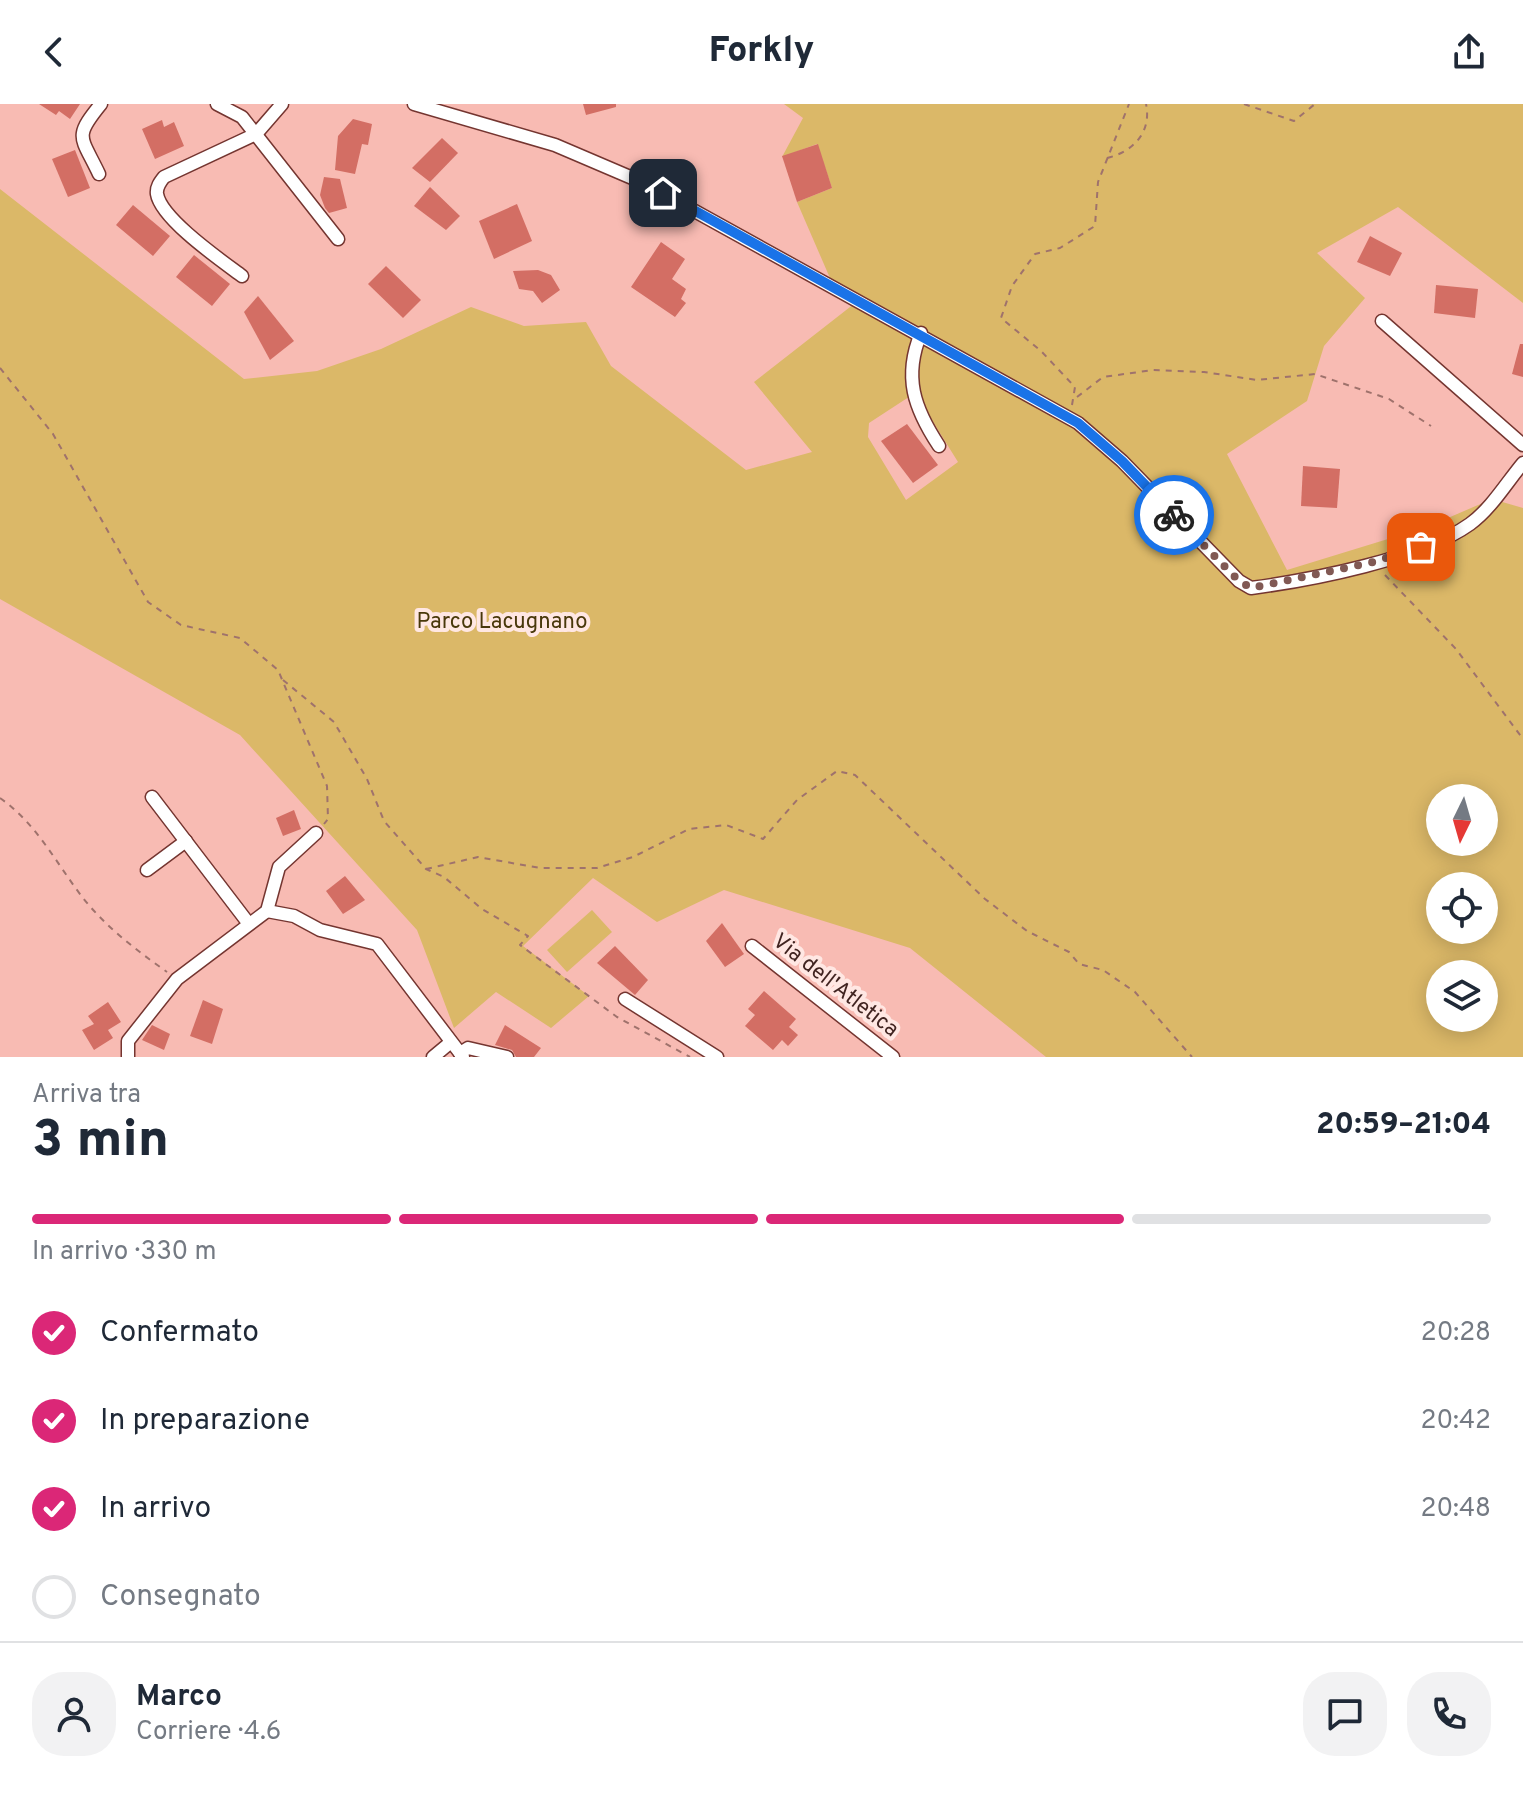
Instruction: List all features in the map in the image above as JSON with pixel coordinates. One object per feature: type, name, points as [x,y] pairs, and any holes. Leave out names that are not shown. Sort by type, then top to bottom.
[{"type":"street","points":[[99,174],[81,135],[82,127],[101,104]]},
{"type":"street","points":[[217,104],[242,117],[338,239]]},
{"type":"street","points":[[242,276],[197,241],[163,206],[157,195],[158,185],[164,177],[256,134],[282,104]]},
{"type":"street","points":[[414,104],[555,145],[644,183],[921,333],[1066,417],[1122,461],[1239,581],[1251,588],[1373,562],[1445,540],[1474,522],[1523,463]]},
{"type":"street","points":[[1382,321],[1523,445]]},
{"type":"street","points":[[921,333],[911,359],[918,415],[939,446]]},
{"type":"street","points":[[152,797],[249,924]]},
{"type":"street","points":[[124,1056],[128,1041],[177,979],[267,911],[279,867],[316,833]]},
{"type":"street","points":[[147,870],[186,841]]},
{"type":"street","points":[[267,911],[294,916],[320,930],[377,944],[462,1055],[468,1048],[507,1057]]},
{"type":"street","name":"Via dell'Atletica","points":[[752,946],[893,1057]]},
{"type":"street","points":[[625,999],[717,1057]]},
{"type":"street","points":[[433,1057],[451,1042]]},
{"type":"path","points":[[1076,398],[1075,387],[1041,351],[1001,318],[1012,286],[1035,254],[1060,248],[1095,226],[1094,204],[1105,158],[1127,104]]},
{"type":"path","points":[[1105,158],[1125,152],[1143,137],[1149,116],[1146,104]]},
{"type":"path","points":[[1244,104],[1294,121],[1315,104]]},
{"type":"path","points":[[0,368],[53,434],[148,602],[181,625],[240,638],[278,670],[327,786],[328,819],[316,833]]},
{"type":"path","points":[[1066,417],[1076,398],[1103,377],[1153,370],[1204,372],[1257,380],[1315,374],[1389,399],[1431,426]]},
{"type":"path","points":[[1373,562],[1456,649],[1523,739]]},
{"type":"path","points":[[282,680],[334,722],[367,779],[384,821],[426,869],[444,877],[482,909],[528,936],[520,945],[583,994],[690,1057]]},
{"type":"path","points":[[426,869],[478,857],[540,868],[597,868],[633,857],[689,829],[726,825],[763,839],[797,800],[837,771],[855,775],[985,899],[1027,931],[1069,952],[1079,964],[1103,970],[1135,992],[1192,1057]]},
{"type":"path","points":[[0,798],[39,834],[83,897],[110,928],[177,979]]},
{"type":"green space","name":"Parco Lacugnano","points":[[784,104],[1523,104],[1523,303],[1398,207],[1317,253],[1365,298],[1324,346],[1307,401],[1227,454],[1287,570],[1427,527],[1492,499],[1523,508],[1523,1057],[1046,1057],[910,948],[724,890],[657,922],[593,878],[523,946],[589,996],[551,1028],[496,992],[454,1028],[417,930],[240,735],[0,599],[0,189],[244,379],[317,371],[381,349],[471,307],[524,326],[586,322],[611,366],[746,470],[812,452],[754,382],[859,300],[833,285],[797,202],[832,188],[817,144],[782,157],[803,118]],"holes":[[[915,393],[958,462],[906,500],[868,437],[869,423]]]},
{"type":"green space","points":[[592,910],[612,932],[567,972],[547,950]]},
{"type":"building","points":[[39,104],[80,104],[70,119],[59,111],[56,115]]},
{"type":"building","points":[[583,104],[616,104],[616,107],[586,115]]},
{"type":"building","points":[[353,119],[372,124],[368,145],[362,144],[355,174],[335,170],[338,136]]},
{"type":"building","points":[[162,120],[164,127],[174,122],[184,146],[155,159],[142,129]]},
{"type":"building","points":[[442,138],[458,153],[430,182],[412,168]]},
{"type":"building","points":[[818,144],[832,188],[797,202],[782,156]]},
{"type":"building","points":[[75,150],[90,188],[68,197],[52,159]]},
{"type":"building","points":[[324,177],[340,179],[347,208],[329,213],[325,208],[320,195]]},
{"type":"building","points":[[430,187],[460,216],[446,230],[414,206]]},
{"type":"building","points":[[517,204],[532,241],[494,259],[479,221]]},
{"type":"building","points":[[133,205],[170,236],[153,256],[116,225]]},
{"type":"building","points":[[1370,236],[1402,253],[1390,276],[1357,262]]},
{"type":"building","points":[[661,242],[685,259],[672,279],[686,289],[681,299],[686,303],[675,317],[631,287]]},
{"type":"building","points":[[194,255],[230,284],[212,306],[176,277]]},
{"type":"building","points":[[386,266],[421,300],[403,318],[368,284]]},
{"type":"building","points":[[538,270],[551,275],[560,290],[542,303],[533,291],[519,289],[513,271]]},
{"type":"building","points":[[1436,285],[1478,289],[1475,318],[1434,313]]},
{"type":"building","points":[[258,296],[294,341],[270,360],[244,312]]},
{"type":"building","points":[[1520,344],[1523,344],[1523,377],[1512,374]]},
{"type":"building","points":[[907,424],[938,465],[913,483],[881,441]]},
{"type":"building","points":[[1303,466],[1340,469],[1337,508],[1301,506]]},
{"type":"building","points":[[294,810],[301,829],[283,836],[276,818]]},
{"type":"building","points":[[345,876],[365,900],[343,914],[326,891]]},
{"type":"building","points":[[722,923],[744,954],[725,967],[706,941]]},
{"type":"building","points":[[615,946],[648,980],[635,995],[597,963]]},
{"type":"building","points":[[764,991],[796,1019],[789,1027],[798,1035],[788,1046],[782,1040],[773,1050],[745,1026],[755,1015],[748,1009]]},
{"type":"building","points":[[203,1000],[223,1009],[212,1044],[190,1036]]},
{"type":"building","points":[[108,1002],[121,1022],[108,1030],[113,1038],[94,1050],[82,1030],[94,1024],[88,1016]]},
{"type":"building","points":[[152,1025],[170,1034],[164,1050],[142,1040]]},
{"type":"building","points":[[505,1025],[541,1048],[534,1057],[516,1057],[512,1050],[495,1045]]},
{"type":"way so far","points":[[1174,515],[1239,581],[1251,588],[1373,562],[1421,547]]},
{"type":"route","points":[[663,193],[1078,423],[1122,461],[1174,515]]}]
